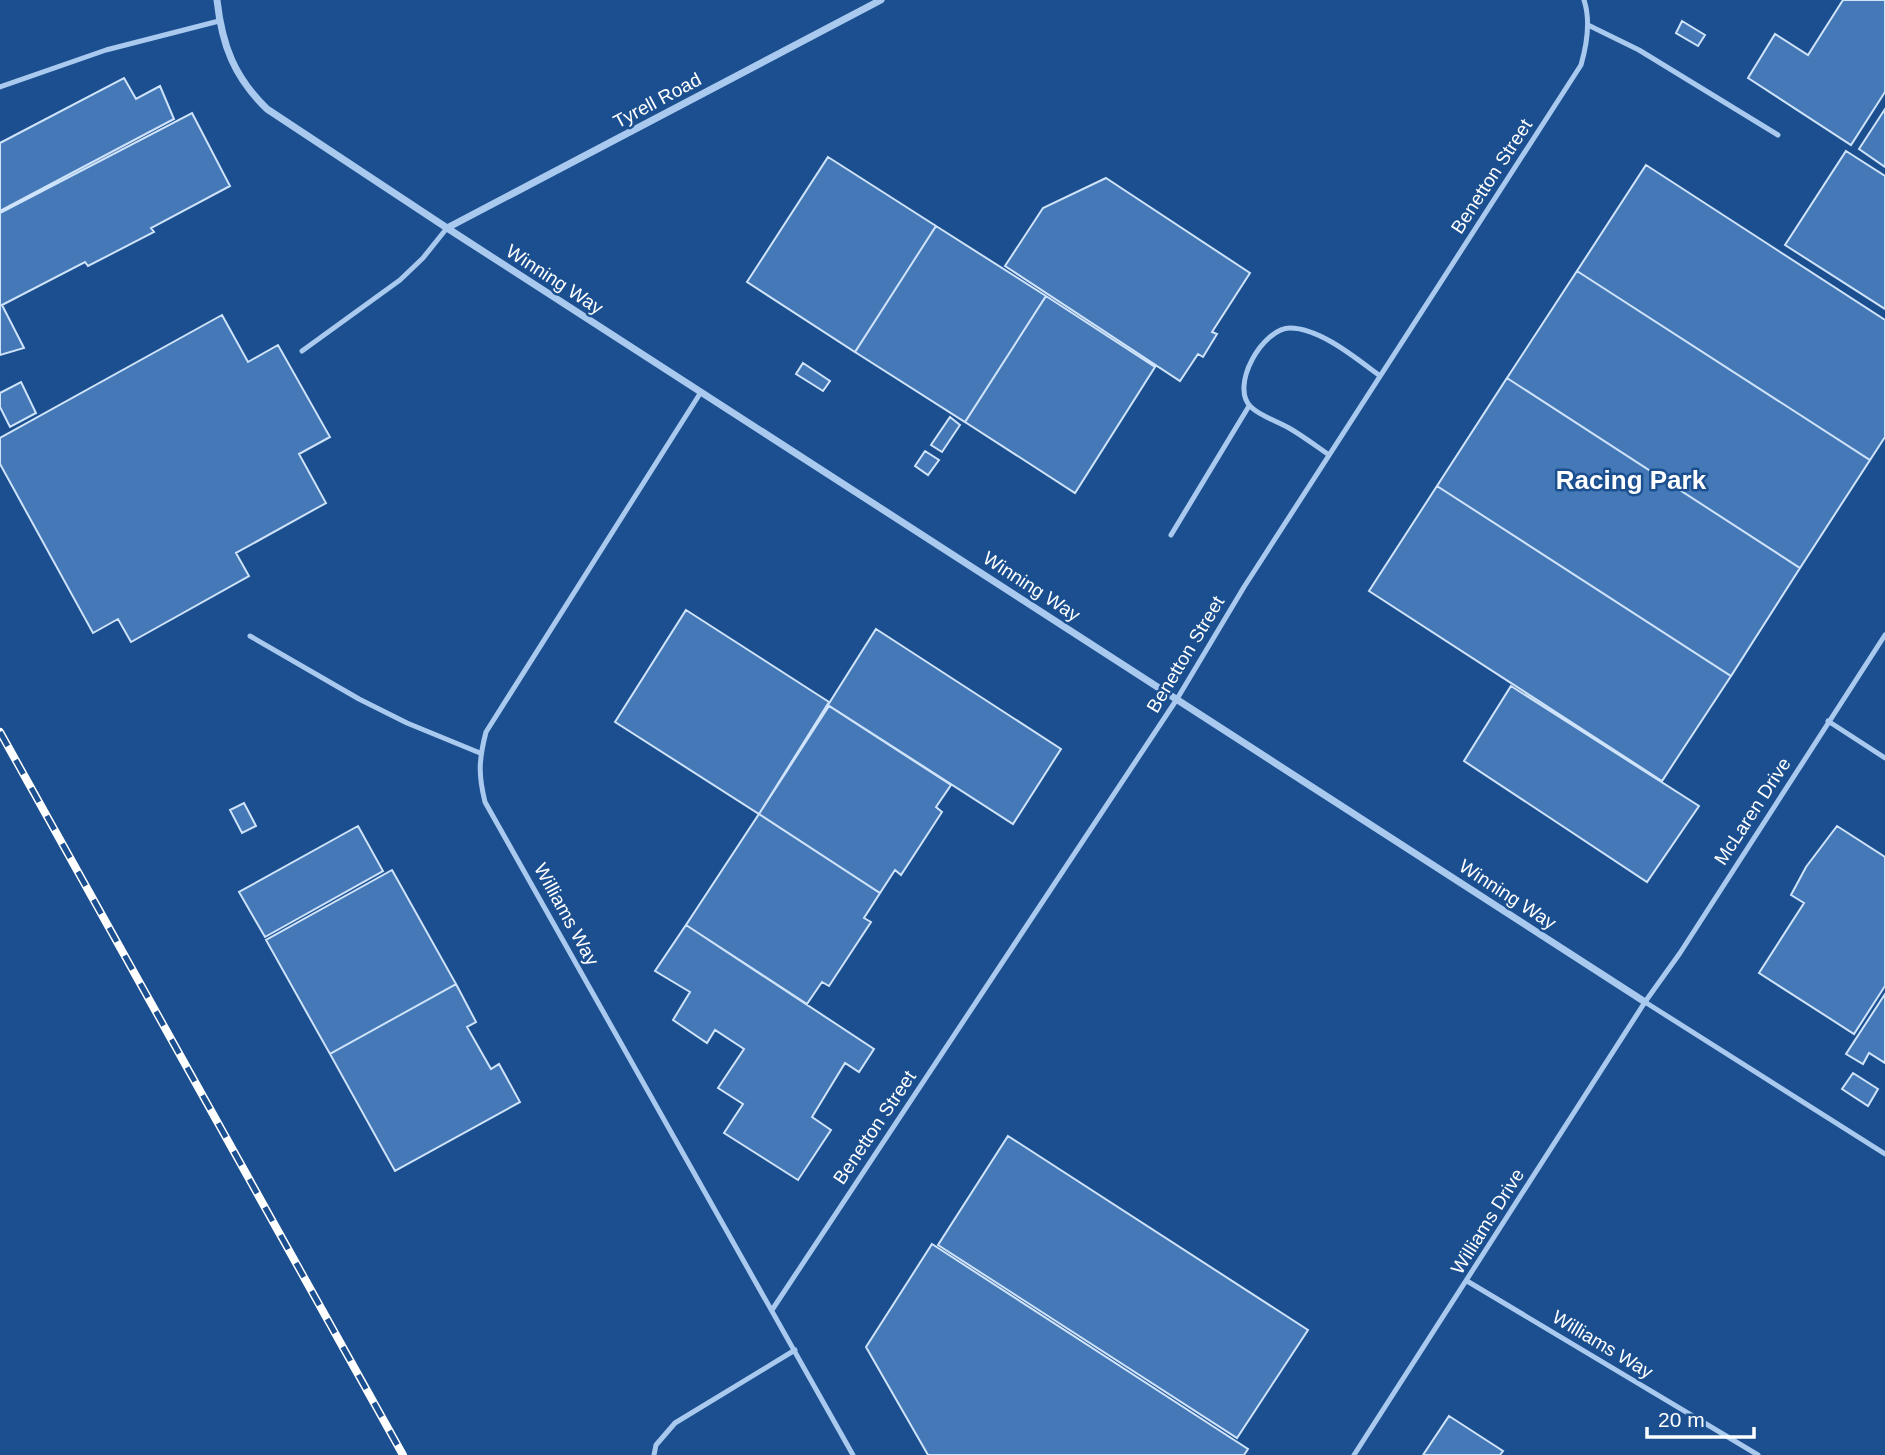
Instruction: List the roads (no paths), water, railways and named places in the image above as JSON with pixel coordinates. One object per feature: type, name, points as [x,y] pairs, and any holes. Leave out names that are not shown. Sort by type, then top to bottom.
[{"type":"street","name":"Winning Way","points":[[217,0],[226,51],[244,83],[267,109],[1645,1002]]},
{"type":"street","name":"Tyrell Road","points":[[447,228],[881,0]]},
{"type":"lane","name":"Benetton Street","points":[[772,1310],[1177,699],[1230,609],[1581,65],[1587,45],[1588,25],[1584,0]]},
{"type":"lane","points":[[0,87],[106,50],[219,21]]},
{"type":"lane","points":[[1588,25],[1639,50],[1778,135]]},
{"type":"lane","points":[[302,351],[400,280],[423,258],[447,228]]},
{"type":"lane","points":[[1329,455],[1250,406],[1244,390],[1246,372],[1258,349],[1275,332],[1290,328],[1314,333],[1380,376]]},
{"type":"lane","name":"Williams Way","points":[[701,392],[498,710],[486,732],[480,753],[479,778],[485,802],[853,1455]]},
{"type":"lane","points":[[1171,535],[1250,406]]},
{"type":"lane","name":"McLaren Drive","points":[[1645,1002],[1681,953],[1885,635]]},
{"type":"lane","points":[[250,636],[359,699],[407,723],[480,753]]},
{"type":"lane","points":[[1828,721],[1885,758]]},
{"type":"lane","name":"Winning Way","points":[[1645,1002],[1885,1154]]},
{"type":"lane","name":"Williams Drive","points":[[1354,1455],[1645,1002]]},
{"type":"lane","name":"Williams Way","points":[[1467,1281],[1758,1455]]},
{"type":"lane","points":[[654,1455],[656,1445],[675,1423],[795,1350]]},
{"type":"railway","points":[[0,732],[403,1455]]},
{"type":"district","name":"Racing Park","points":[[1631,480]]}]
